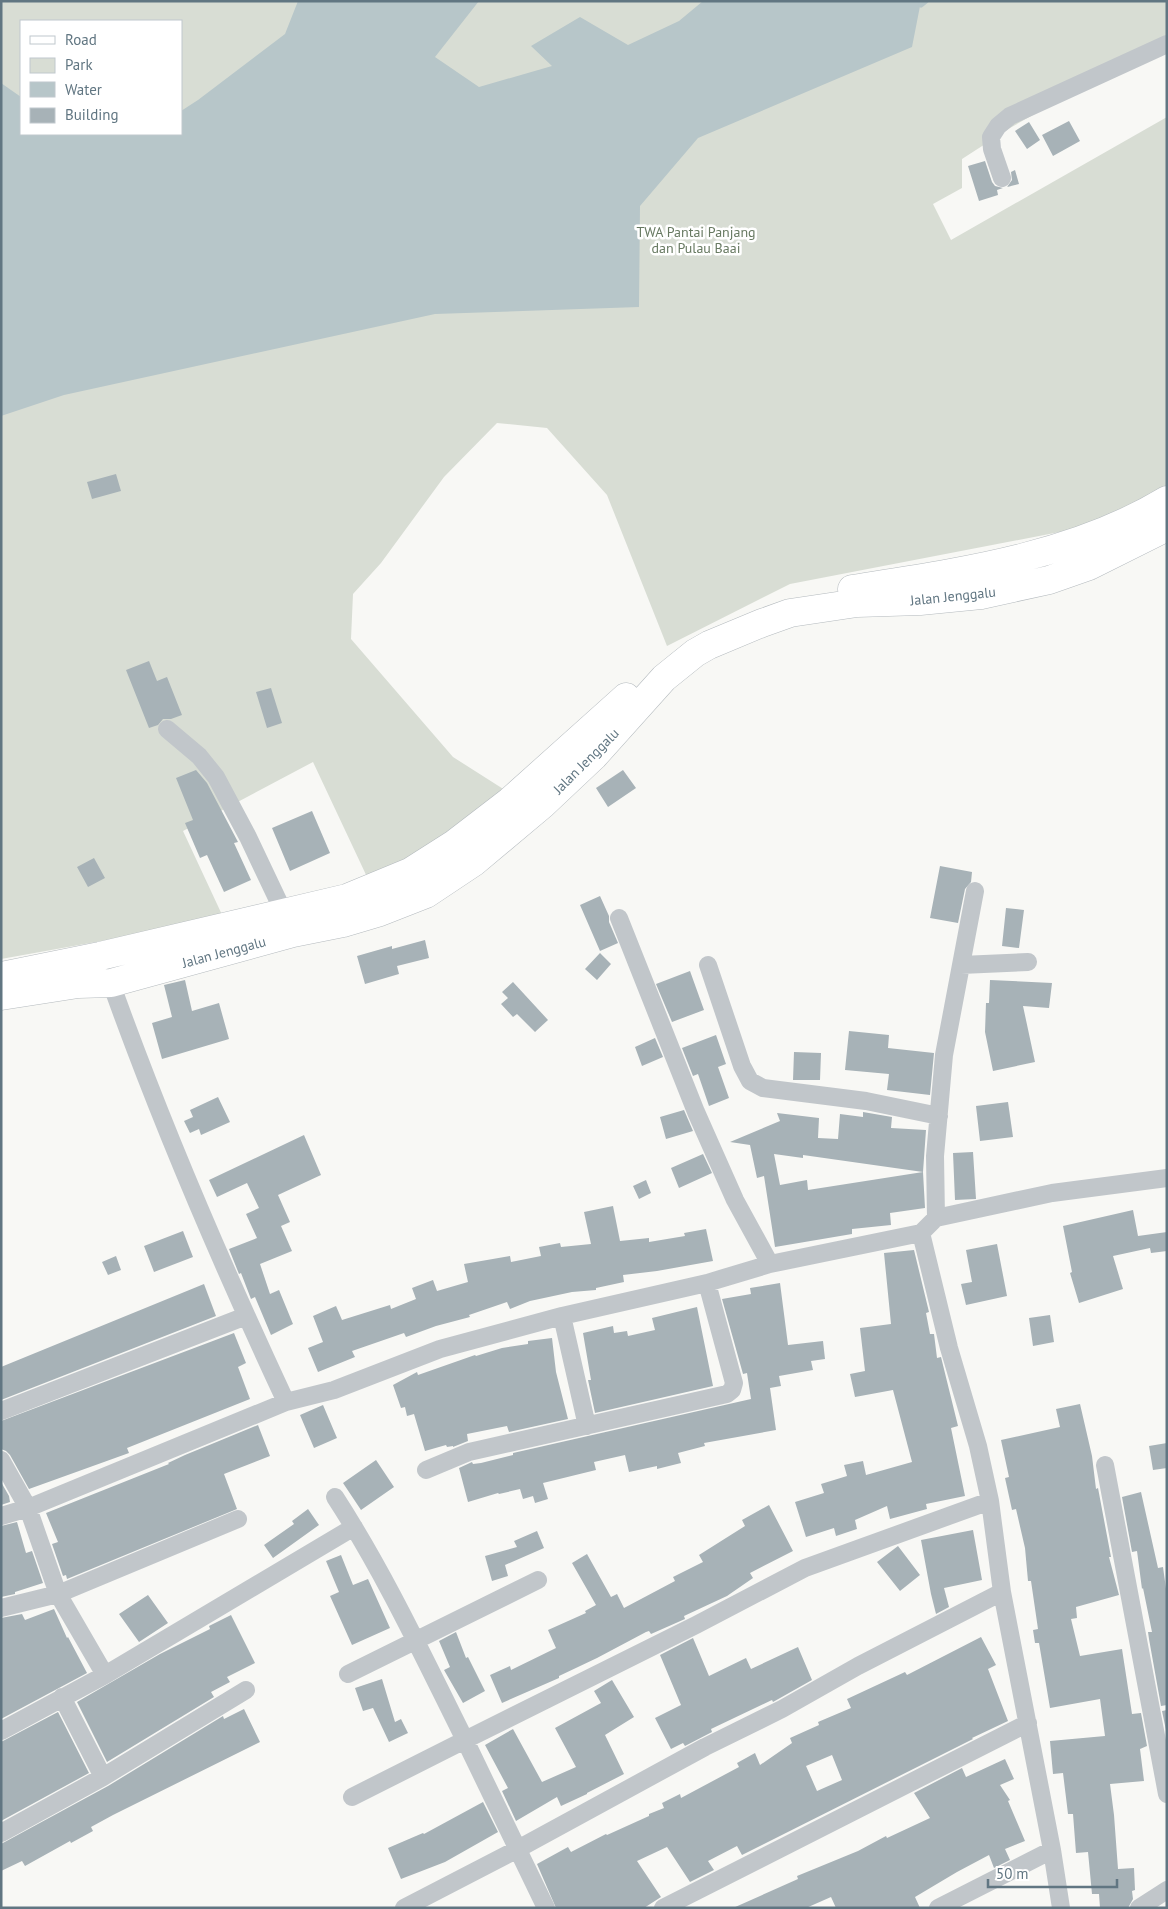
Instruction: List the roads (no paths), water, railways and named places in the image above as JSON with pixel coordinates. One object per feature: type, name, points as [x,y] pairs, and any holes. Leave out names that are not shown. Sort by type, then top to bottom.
[{"type":"main road","name":"Jalan Jenggalu","points":[[1,976],[100,956],[347,898],[410,872],[454,844],[510,801],[648,677],[693,648],[762,623],[810,596],[978,568],[1040,552],[1094,535],[1142,515],[1167,500]]},
{"type":"main road","name":"Jalan Jenggalu","points":[[789,608],[920,601],[982,595],[1018,588],[1090,566],[1167,527]]},
{"type":"main road","name":"Jalan Jenggalu","points":[[1,996],[78,984],[111,983],[293,934],[343,923],[380,912],[426,894],[474,862],[542,805],[594,756],[693,648]]},
{"type":"street","points":[[1002,178],[992,149],[991,137],[998,126],[1010,116],[1167,44]]},
{"type":"street","points":[[167,729],[199,756],[216,777],[248,837],[284,913]]},
{"type":"street","points":[[936,1218],[935,1156],[944,1055],[975,891]]},
{"type":"street","points":[[619,918],[696,1112],[735,1200],[770,1264]]},
{"type":"street","points":[[961,965],[1028,962]]},
{"type":"street","points":[[708,965],[742,1066],[750,1081],[763,1088],[866,1101],[939,1116]]},
{"type":"street","points":[[111,983],[140,1065],[176,1154],[246,1316],[286,1402]]},
{"type":"street","points":[[1,1516],[28,1508],[286,1402],[334,1390],[440,1349],[562,1316],[707,1283],[770,1264],[921,1233],[936,1218],[1052,1193],[1167,1178]]},
{"type":"street","points":[[921,1233],[949,1348],[978,1446],[990,1501],[1002,1592],[1052,1850],[1061,1908]]},
{"type":"street","points":[[426,1470],[469,1452],[727,1394],[732,1390],[734,1383],[707,1283]]},
{"type":"street","points":[[1,1411],[246,1316]]},
{"type":"street","points":[[562,1316],[587,1426]]},
{"type":"street","points":[[1,1460],[28,1508],[58,1594],[105,1676]]},
{"type":"street","points":[[1105,1465],[1167,1794]]},
{"type":"street","points":[[335,1497],[354,1527],[414,1640],[465,1740],[516,1850],[546,1908]]},
{"type":"street","points":[[352,1797],[696,1625],[805,1568],[990,1501]]},
{"type":"street","points":[[1,1608],[58,1594],[238,1519]]},
{"type":"street","points":[[1,1732],[105,1676],[354,1527]]},
{"type":"street","points":[[348,1674],[538,1580]]},
{"type":"street","points":[[404,1908],[516,1850],[705,1747],[782,1709],[858,1666],[1002,1592]]},
{"type":"street","points":[[1,1833],[103,1777],[246,1690]]},
{"type":"street","points":[[62,1698],[103,1777]]},
{"type":"street","points":[[663,1908],[1028,1723]]},
{"type":"street","points":[[938,1908],[1052,1850]]},
{"type":"street","points":[[1139,1908],[1167,1890]]},
{"type":"water","points":[[298,1],[479,1],[435,57],[479,87],[552,66],[531,46],[580,17],[628,45],[679,21],[703,1],[921,1],[912,47],[698,138],[640,206],[639,307],[435,314],[64,395],[1,416],[1,83],[20,96],[20,135],[182,135],[182,110],[285,34]]},
{"type":"waterway","points":[[921,5],[926,1]]},
{"type":"park label","name":"TWA Pantai Panjang dan Pulau Baai","points":[[696,240]]}]
